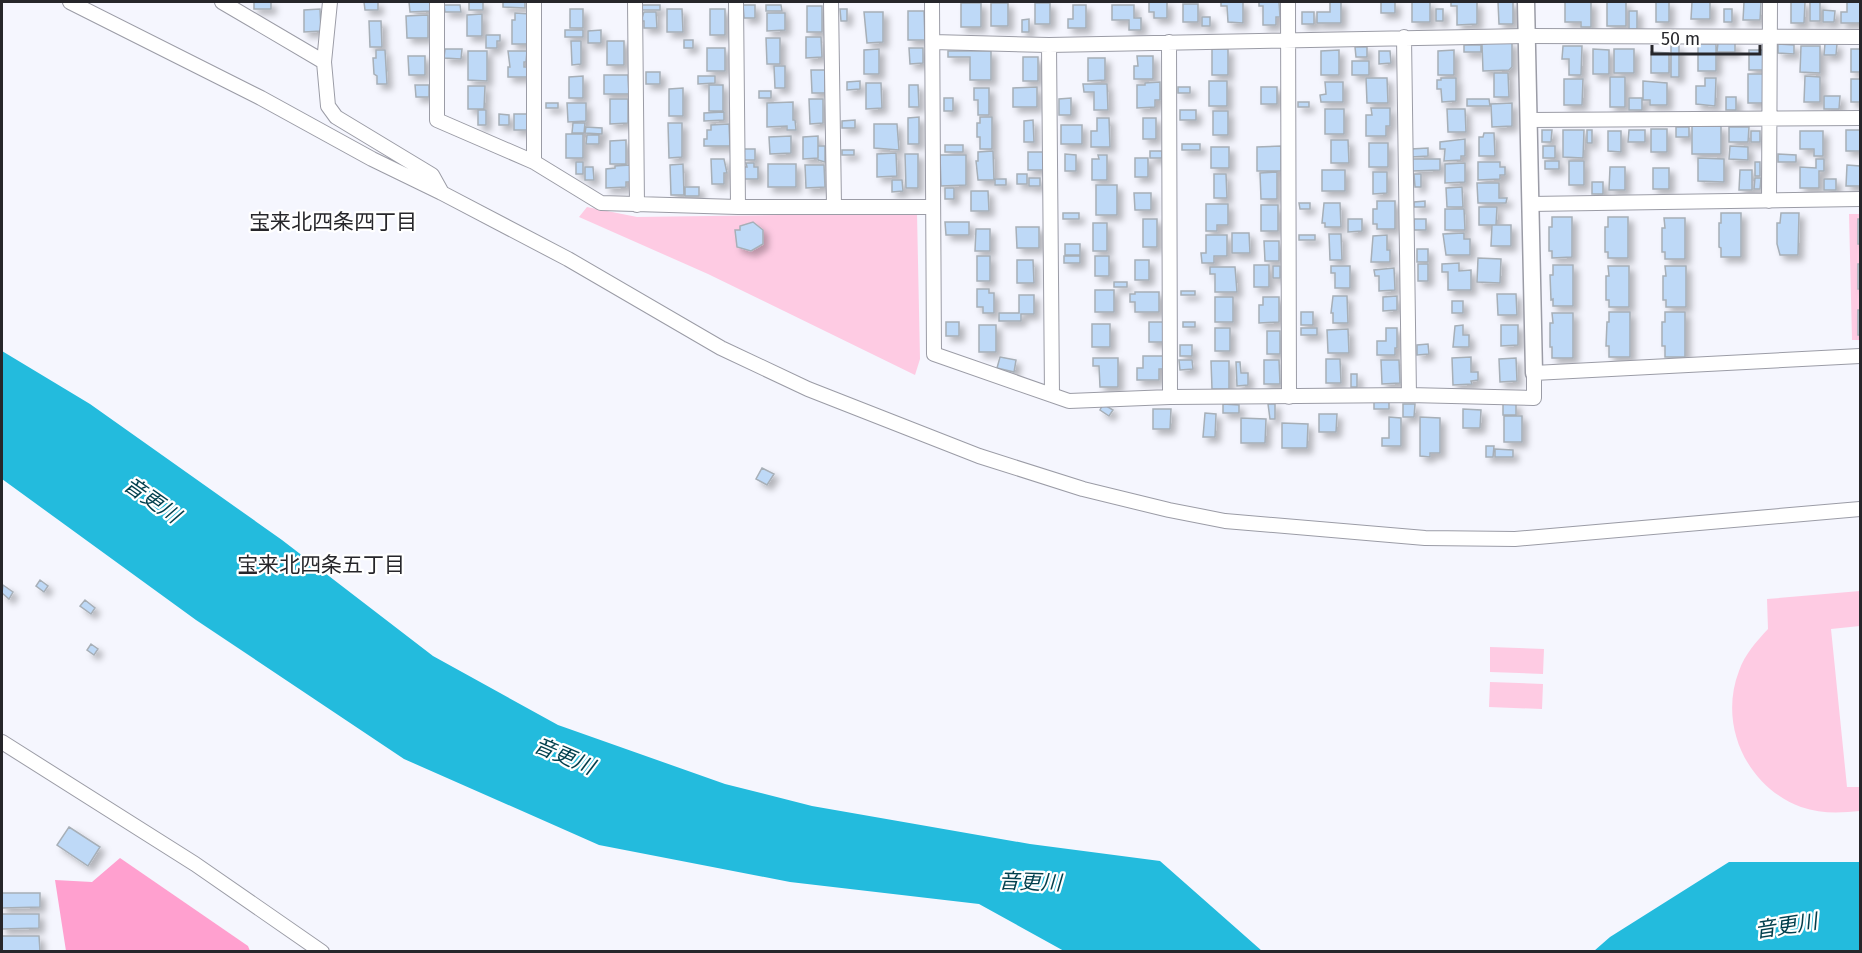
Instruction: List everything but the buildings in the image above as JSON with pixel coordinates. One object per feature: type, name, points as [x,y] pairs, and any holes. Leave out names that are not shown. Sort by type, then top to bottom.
[{"type":"street","points":[[70,2],[261,98],[372,159],[568,259],[721,348],[808,389],[979,456],[1083,489],[1225,521],[1425,538],[1515,539],[1860,509]]},
{"type":"street","points":[[222,2],[324,62]]},
{"type":"street","points":[[330,2],[324,62],[328,106],[336,117],[432,175],[442,193]]},
{"type":"street","points":[[437,2],[437,120],[534,162],[601,202],[738,207],[933,207]]},
{"type":"street","points":[[534,2],[534,162]]},
{"type":"street","points":[[635,2],[637,205]]},
{"type":"street","points":[[736,2],[738,207]]},
{"type":"street","points":[[831,2],[834,206]]},
{"type":"street","points":[[932,2],[934,354],[1069,401],[1409,395],[1534,398],[1527,2]]},
{"type":"street","points":[[1288,2],[1289,397]]},
{"type":"street","points":[[1769,201],[1770,2]]},
{"type":"street","points":[[933,42],[1049,45],[1404,37],[1860,37]]},
{"type":"street","points":[[1404,37],[1409,395]]},
{"type":"street","points":[[1169,42],[1170,398]]},
{"type":"street","points":[[1049,45],[1052,395]]},
{"type":"street","points":[[1529,120],[1860,118]]},
{"type":"street","points":[[1530,204],[1860,199]]},
{"type":"street","points":[[1534,373],[1860,356]]},
{"type":"street","points":[[2,742],[195,864],[322,951]]},
{"type":"shaded area","points":[[587,207],[637,217],[917,213],[920,359],[915,375],[708,274],[579,217]]},
{"type":"shaded area","points":[[1849,214],[1860,214],[1860,340],[1852,340]]},
{"type":"shaded area","points":[[1860,591],[1860,626],[1831,629],[1847,787],[1860,787],[1860,811],[1816,811],[1782,798],[1752,769],[1742,752],[1735,732],[1732,712],[1733,692],[1744,659],[1768,629],[1767,599]]},
{"type":"shaded area","points":[[1490,647],[1544,649],[1543,674],[1490,672]]},
{"type":"shaded area","points":[[1490,682],[1543,684],[1542,709],[1489,707]]},
{"type":"shaded area","points":[[120,858],[248,946],[250,951],[66,951],[55,880],[92,882]]},
{"type":"water","name":"音更川","points":[[2,351],[90,404],[282,540],[433,656],[558,725],[725,784],[812,806],[1030,844],[1160,861],[1262,951],[1064,951],[979,904],[790,882],[599,845],[404,759],[196,620],[2,479]]},
{"type":"water","name":"音更川","points":[[1729,862],[1860,862],[1860,951],[1594,951],[1610,937]]},
{"type":"district","name":"宝来北四条四丁目","points":[[333,222]]},
{"type":"district","name":"宝来北四条五丁目","points":[[321,565]]}]
